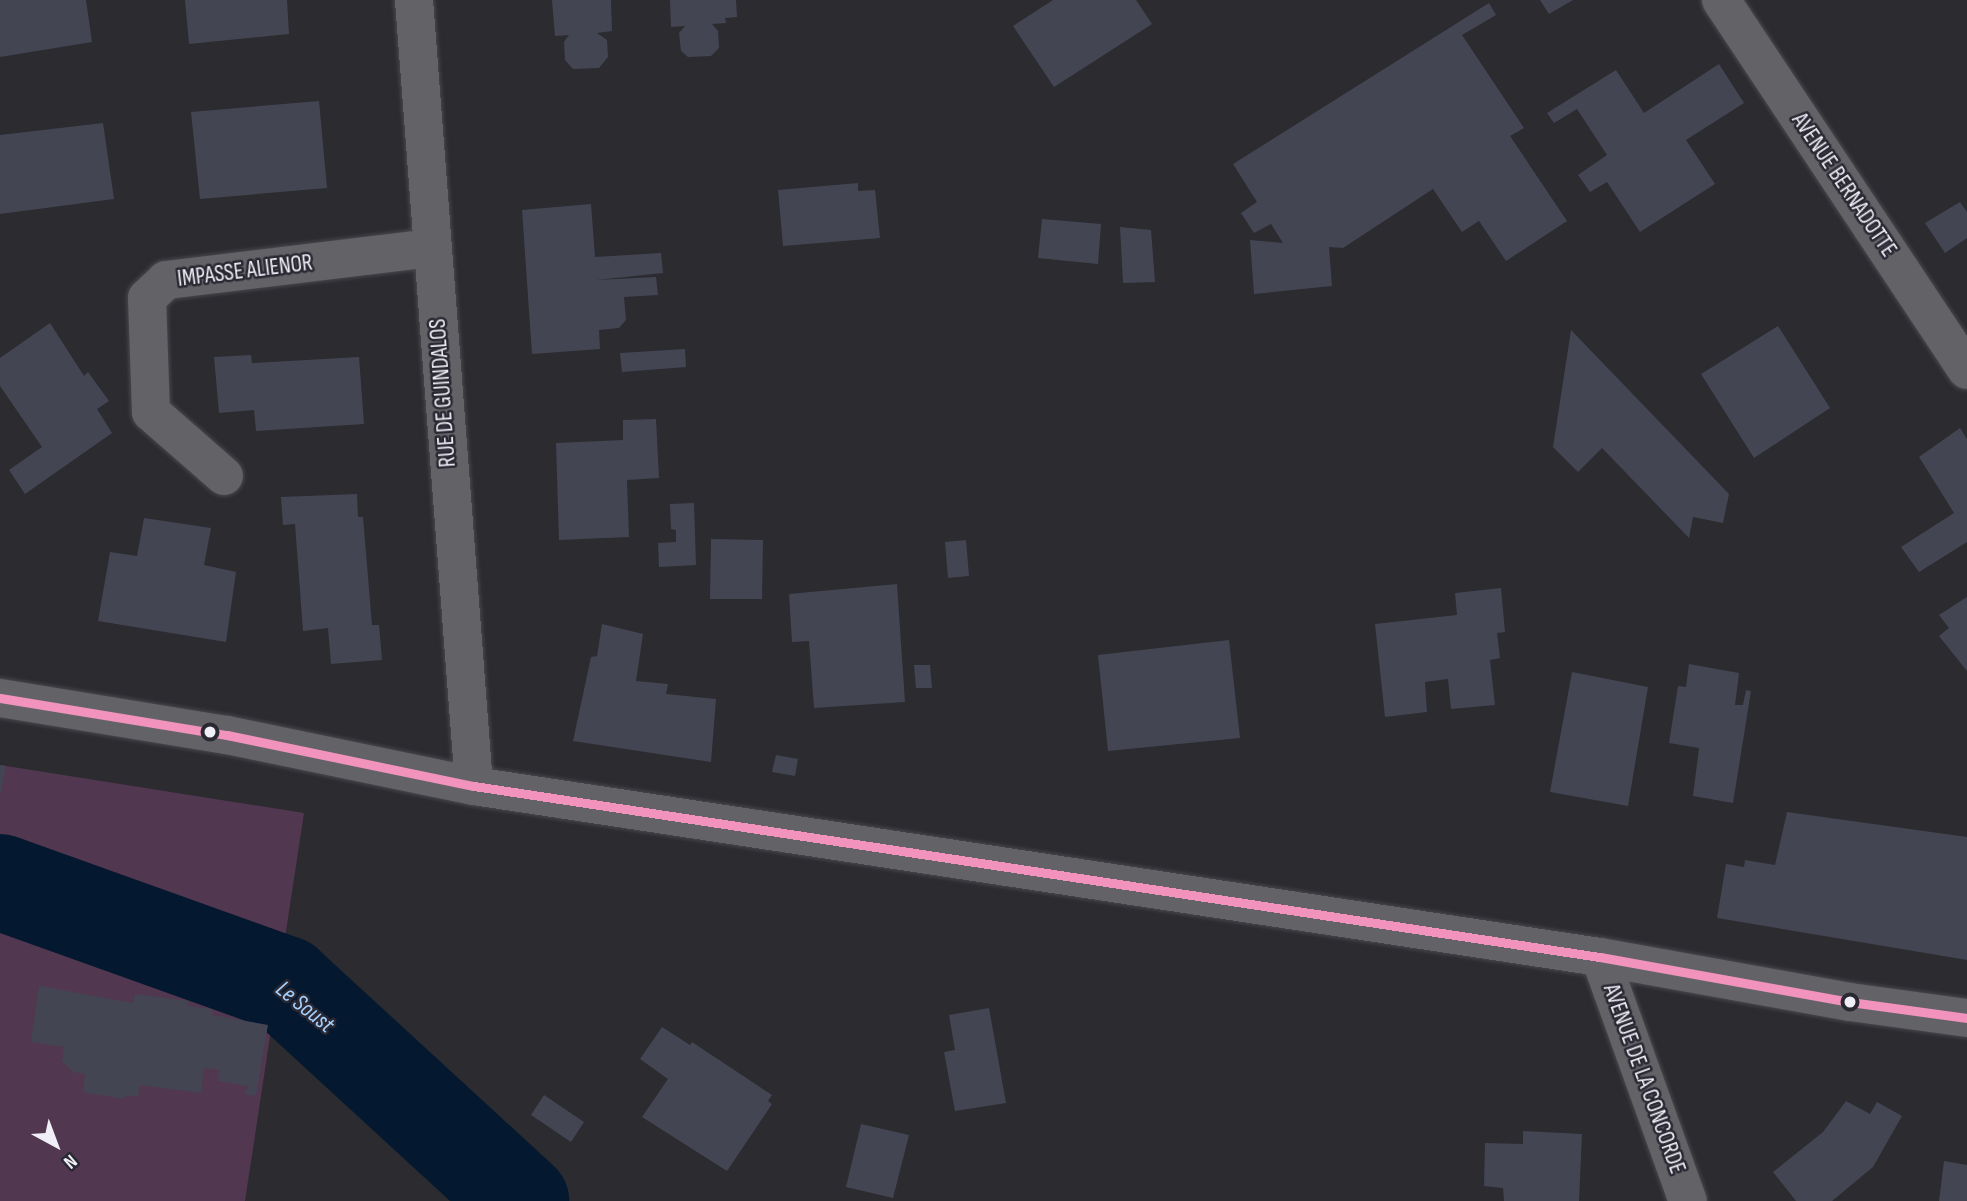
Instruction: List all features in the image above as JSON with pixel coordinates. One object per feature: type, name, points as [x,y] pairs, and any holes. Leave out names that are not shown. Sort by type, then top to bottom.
[{"type":"street","name":"RUE DE GUINDALOS","points":[[414,0],[474,786]]},
{"type":"street","name":"AVENUE BERNADOTTE","points":[[1721,0],[1967,370]]},
{"type":"street","name":"IMPASSE ALIENOR","points":[[224,476],[151,412],[147,298],[166,280],[432,248]]},
{"type":"street","points":[[0,698],[227,735],[474,786],[1600,957],[1850,1002],[1967,1018]]},
{"type":"street","name":"AVENUE DE LA CONCORDE","points":[[1600,957],[1688,1201]]},
{"type":"shaded area","points":[[0,765],[304,813],[245,1201],[0,1201]]},
{"type":"building","points":[[0,0],[86,0],[92,42],[0,57]]},
{"type":"building","points":[[185,0],[287,0],[289,34],[189,44]]},
{"type":"building","points":[[552,0],[611,0],[612,31],[597,33],[607,40],[608,57],[599,68],[573,69],[565,60],[564,42],[569,35],[555,36]]},
{"type":"building","points":[[670,0],[736,0],[737,17],[725,18],[726,23],[712,24],[718,31],[719,48],[711,56],[688,57],[681,51],[679,33],[685,26],[671,27]]},
{"type":"building","points":[[1053,0],[1136,0],[1152,24],[1054,87],[1013,26]]},
{"type":"building","points":[[1540,0],[1573,0],[1549,14]]},
{"type":"building","points":[[1489,3],[1496,15],[1462,35],[1524,128],[1510,136],[1567,221],[1506,261],[1479,221],[1462,232],[1433,189],[1343,248],[1329,247],[1332,286],[1254,294],[1250,240],[1283,243],[1271,224],[1254,233],[1241,213],[1257,202],[1233,164]]},
{"type":"building","points":[[1719,64],[1744,103],[1686,140],[1715,184],[1640,232],[1607,182],[1590,192],[1578,175],[1607,155],[1577,109],[1554,123],[1547,113],[1616,70],[1644,113]]},
{"type":"building","points":[[319,101],[327,188],[200,199],[191,112]]},
{"type":"building","points":[[103,123],[114,199],[0,214],[0,135]]},
{"type":"building","points":[[858,183],[858,191],[875,190],[880,238],[783,246],[778,190]]},
{"type":"building","points":[[1960,202],[1967,212],[1967,238],[1945,253],[1925,223]]},
{"type":"building","points":[[591,204],[595,257],[661,253],[663,273],[596,280],[656,277],[658,295],[624,297],[626,320],[619,328],[599,330],[600,349],[532,354],[522,210]]},
{"type":"building","points":[[1042,219],[1101,224],[1098,264],[1038,258]]},
{"type":"building","points":[[1120,227],[1151,230],[1155,282],[1123,283]]},
{"type":"building","points":[[50,323],[84,376],[88,372],[109,401],[97,409],[112,433],[25,494],[9,470],[42,447],[0,386],[0,358]]},
{"type":"building","points":[[1778,326],[1830,408],[1754,458],[1701,374]]},
{"type":"building","points":[[1571,330],[1729,494],[1723,523],[1693,517],[1689,538],[1602,448],[1578,472],[1553,447]]},
{"type":"building","points":[[685,349],[686,367],[622,372],[620,353]]},
{"type":"building","points":[[251,355],[252,363],[359,357],[364,424],[256,431],[254,410],[219,413],[214,357]]},
{"type":"building","points":[[656,419],[659,478],[627,480],[629,537],[559,540],[556,443],[623,440],[623,420]]},
{"type":"building","points":[[1960,428],[1967,439],[1967,542],[1919,572],[1901,547],[1954,513],[1919,457]]},
{"type":"building","points":[[357,494],[358,517],[363,517],[372,625],[379,625],[382,660],[331,664],[328,628],[303,631],[295,524],[283,525],[281,497]]},
{"type":"building","points":[[694,503],[696,565],[659,567],[658,543],[676,542],[676,530],[671,529],[670,504]]},
{"type":"building","points":[[144,518],[211,528],[204,565],[236,572],[226,642],[98,621],[110,552],[137,556]]},
{"type":"building","points":[[711,539],[763,540],[762,599],[710,599]]},
{"type":"building","points":[[966,540],[969,576],[948,578],[945,542]]},
{"type":"building","points":[[897,584],[905,702],[814,708],[809,641],[792,642],[789,594]]},
{"type":"building","points":[[1501,588],[1505,632],[1497,633],[1500,658],[1490,660],[1495,705],[1451,709],[1448,679],[1425,682],[1427,712],[1385,717],[1375,624],[1457,615],[1455,593]]},
{"type":"building","points":[[1967,597],[1967,671],[1939,636],[1949,628],[1939,615]]},
{"type":"building","points":[[602,624],[643,634],[636,681],[668,684],[666,694],[716,699],[711,762],[573,741],[591,657],[597,656]]},
{"type":"building","points":[[1229,640],[1240,738],[1108,751],[1098,655]]},
{"type":"building","points":[[1689,664],[1739,673],[1735,705],[1743,705],[1746,690],[1751,691],[1733,803],[1693,796],[1699,748],[1669,743],[1678,686],[1686,687]]},
{"type":"building","points":[[914,665],[930,665],[932,688],[916,688]]},
{"type":"building","points":[[1572,672],[1648,687],[1628,806],[1550,792]]},
{"type":"building","points":[[776,755],[798,759],[795,776],[772,772]]},
{"type":"building","points":[[0,765],[6,766],[1,792],[0,792]]},
{"type":"building","points":[[1787,812],[1967,837],[1967,960],[1717,918],[1726,864],[1744,867],[1745,860],[1775,865]]},
{"type":"building","points":[[39,986],[133,1003],[135,994],[189,1001],[188,1006],[212,1009],[212,1015],[268,1025],[256,1096],[245,1094],[248,1086],[218,1081],[220,1070],[204,1068],[201,1093],[140,1085],[138,1097],[126,1095],[124,1099],[83,1092],[85,1074],[73,1072],[62,1061],[64,1047],[31,1042]]},
{"type":"building","points":[[989,1008],[1006,1103],[955,1111],[944,1052],[955,1050],[949,1015]]},
{"type":"building","points":[[662,1027],[690,1045],[692,1042],[772,1095],[768,1101],[772,1104],[727,1171],[642,1117],[668,1079],[640,1059]]},
{"type":"building","points":[[544,1095],[584,1122],[571,1142],[531,1115]]},
{"type":"building","points":[[1846,1101],[1870,1114],[1877,1102],[1902,1116],[1873,1167],[1832,1201],[1796,1201],[1773,1172],[1823,1132]]},
{"type":"building","points":[[861,1124],[909,1135],[893,1198],[846,1187]]},
{"type":"building","points":[[1523,1131],[1582,1134],[1579,1201],[1504,1201],[1503,1188],[1484,1186],[1485,1143],[1523,1144]]},
{"type":"building","points":[[1944,1161],[1967,1165],[1967,1201],[1939,1201]]},
{"type":"waterway","name":"Le Soust","points":[[0,882],[285,984],[521,1201]]},
{"type":"transit line","points":[[0,698],[227,735],[474,786],[1600,957],[1850,1002],[1967,1018]]}]
